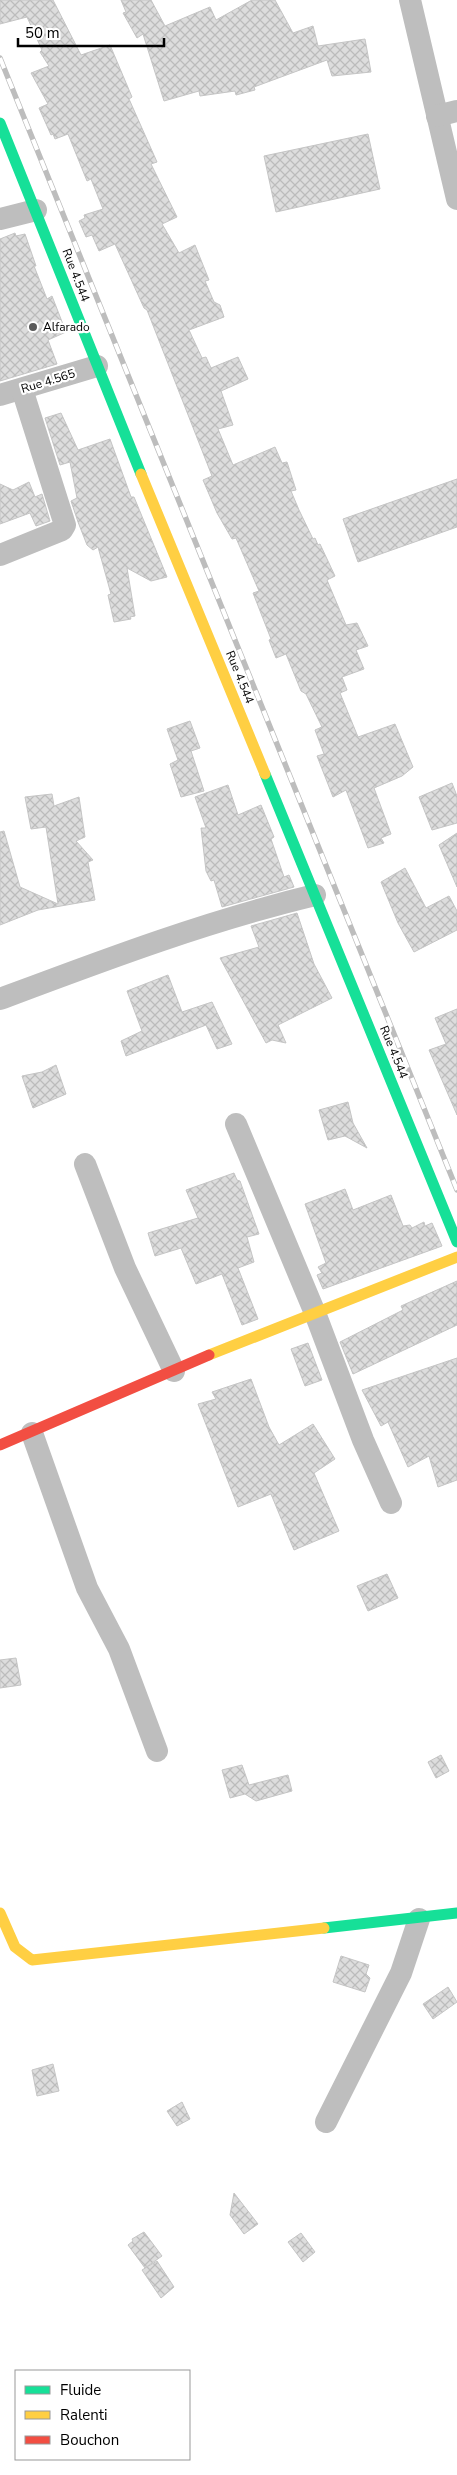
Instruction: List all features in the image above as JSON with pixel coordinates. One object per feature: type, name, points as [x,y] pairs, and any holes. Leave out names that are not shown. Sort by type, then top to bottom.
[{"type":"street","points":[[410,0],[447,114],[457,200]]},
{"type":"street","name":"Rue 4.544","points":[[0,123],[97,366],[457,1242]]},
{"type":"street","points":[[0,219],[36,210]]},
{"type":"street","name":"Rue 4.565","points":[[0,395],[97,366]]},
{"type":"street","points":[[0,555],[62,530],[65,525],[22,389]]},
{"type":"street","points":[[0,999],[155,941],[264,907],[315,895]]},
{"type":"street","points":[[236,1124],[316,1314],[363,1440],[391,1503]]},
{"type":"street","points":[[85,1164],[125,1268],[174,1371]]},
{"type":"street","points":[[0,1445],[174,1371],[457,1257]]},
{"type":"street","points":[[32,1433],[87,1588],[119,1649],[157,1751]]},
{"type":"street","points":[[0,1913],[15,1950],[22,1957],[32,1960],[457,1914]]},
{"type":"street","points":[[326,2122],[372,2035],[401,1973],[419,1919]]},
{"type":"building","points":[[0,0],[53,0],[81,55],[110,45],[132,97],[129,99],[157,162],[151,164],[177,217],[162,224],[179,253],[195,245],[209,280],[205,281],[214,302],[220,305],[224,317],[189,330],[202,358],[206,357],[211,368],[238,357],[248,379],[221,391],[233,425],[218,429],[233,465],[275,447],[282,463],[287,462],[296,490],[291,491],[299,510],[313,539],[315,538],[318,545],[320,544],[335,576],[327,580],[346,625],[357,623],[368,646],[356,650],[364,669],[342,677],[347,690],[340,693],[358,737],[395,724],[413,767],[402,776],[374,788],[391,834],[381,838],[384,843],[368,848],[346,790],[333,797],[317,756],[324,754],[315,730],[322,727],[306,694],[301,691],[286,654],[276,658],[269,640],[271,639],[253,593],[259,591],[236,538],[232,539],[217,513],[203,480],[212,476],[147,310],[144,308],[115,244],[99,251],[92,235],[86,237],[79,221],[85,218],[84,215],[103,209],[91,179],[87,181],[68,134],[55,139],[53,134],[51,135],[39,108],[48,104],[31,73],[49,66],[40,52],[42,50],[27,17],[0,24]]},
{"type":"building","points":[[121,0],[151,0],[165,26],[210,7],[216,20],[252,0],[275,0],[293,33],[313,26],[318,46],[365,39],[371,72],[332,76],[327,60],[254,87],[255,90],[236,95],[235,91],[200,96],[199,91],[164,101],[143,34],[137,38],[123,13],[126,12]]},
{"type":"building","points":[[368,134],[380,189],[276,212],[264,156]]},
{"type":"building","name":"Alfarado","points":[[15,233],[16,236],[25,234],[36,266],[34,266],[47,299],[52,296],[66,332],[48,340],[57,364],[0,381],[0,239]]},
{"type":"building","points":[[61,413],[78,450],[110,439],[131,497],[134,497],[167,577],[151,581],[127,568],[135,616],[130,617],[131,619],[114,622],[108,595],[111,594],[98,547],[93,550],[87,545],[78,522],[71,501],[77,498],[70,462],[60,465],[45,418]]},
{"type":"building","points":[[457,479],[457,527],[358,562],[343,519]]},
{"type":"building","points":[[29,482],[35,497],[42,494],[50,521],[36,526],[30,513],[0,524],[0,484],[13,490]]},
{"type":"building","points":[[190,721],[200,748],[191,751],[204,791],[181,797],[170,764],[178,760],[167,729]]},
{"type":"building","points":[[452,783],[457,796],[457,823],[432,830],[419,797]]},
{"type":"building","points":[[228,785],[238,815],[261,805],[274,837],[271,839],[284,877],[289,875],[294,887],[222,907],[214,880],[211,881],[206,871],[201,828],[206,828],[195,797]]},
{"type":"building","points":[[52,794],[54,806],[79,797],[85,837],[76,841],[93,860],[88,862],[95,900],[38,910],[0,925],[0,832],[4,831],[20,887],[58,904],[46,827],[31,829],[25,797]]},
{"type":"building","points":[[457,833],[457,887],[439,845]]},
{"type":"building","points":[[405,868],[426,908],[449,896],[457,911],[457,930],[414,952],[398,923],[381,882]]},
{"type":"building","points":[[297,913],[314,964],[332,998],[278,1025],[286,1043],[272,1040],[266,1043],[220,958],[259,947],[251,926]]},
{"type":"building","points":[[168,975],[182,1012],[212,1002],[232,1044],[217,1049],[206,1025],[126,1056],[121,1041],[142,1031],[127,991]]},
{"type":"building","points":[[457,1009],[457,1115],[429,1050],[446,1044],[435,1018]]},
{"type":"building","points":[[56,1065],[66,1094],[33,1108],[22,1076],[42,1072]]},
{"type":"building","points":[[348,1102],[353,1123],[367,1148],[345,1136],[328,1140],[319,1110]]},
{"type":"building","points":[[234,1173],[237,1180],[240,1181],[259,1234],[247,1237],[254,1262],[238,1268],[258,1319],[242,1325],[222,1274],[196,1284],[181,1248],[155,1256],[148,1233],[198,1218],[186,1190]]},
{"type":"building","points":[[345,1189],[353,1210],[391,1195],[403,1226],[410,1225],[412,1228],[424,1222],[425,1226],[432,1223],[442,1246],[323,1289],[317,1275],[322,1273],[318,1267],[326,1263],[305,1204]]},
{"type":"building","points":[[457,1281],[457,1325],[353,1374],[340,1342],[403,1310],[401,1306]]},
{"type":"building","points":[[308,1343],[322,1380],[305,1386],[291,1349]]},
{"type":"building","points":[[457,1358],[457,1480],[438,1487],[429,1456],[408,1467],[388,1422],[381,1426],[362,1390]]},
{"type":"building","points":[[251,1379],[269,1427],[279,1445],[313,1424],[335,1459],[314,1473],[339,1531],[294,1550],[271,1494],[238,1507],[198,1404],[216,1399],[212,1392]]},
{"type":"building","points":[[387,1574],[398,1598],[368,1611],[357,1586]]},
{"type":"building","points":[[16,1658],[21,1685],[0,1688],[0,1660]]},
{"type":"building","points":[[441,1755],[449,1771],[436,1778],[428,1762]]},
{"type":"building","points":[[242,1765],[249,1785],[288,1775],[292,1791],[256,1801],[245,1794],[230,1798],[222,1770]]},
{"type":"building","points":[[341,1956],[369,1965],[366,1974],[370,1978],[365,1992],[333,1982]]},
{"type":"building","points":[[448,1987],[457,2002],[433,2019],[423,2004]]},
{"type":"building","points":[[53,2064],[59,2091],[37,2096],[32,2070]]},
{"type":"building","points":[[182,2102],[190,2119],[177,2126],[167,2111]]},
{"type":"building","points":[[234,2193],[258,2224],[244,2234],[230,2215]]},
{"type":"building","points":[[144,2232],[162,2256],[145,2268],[128,2245],[133,2241],[132,2239]]},
{"type":"building","points":[[301,2233],[315,2252],[303,2262],[288,2242]]},
{"type":"building","points":[[157,2261],[174,2287],[161,2298],[142,2270]]},
{"type":"railway","points":[[0,58],[457,1190]]},
{"type":"traffic: fast","points":[[0,123],[141,474]]},
{"type":"traffic: fast","points":[[265,774],[457,1242]]},
{"type":"traffic: fast","points":[[324,1928],[457,1913]]},
{"type":"traffic: slow","points":[[141,474],[265,774]]},
{"type":"traffic: slow","points":[[209,1355],[457,1257]]},
{"type":"traffic: slow","points":[[0,1913],[15,1947],[32,1960],[324,1928]]},
{"type":"traffic: jam","points":[[0,1445],[209,1355]]},
{"type":"place","name":"Alfarado","points":[[33,327]]}]
